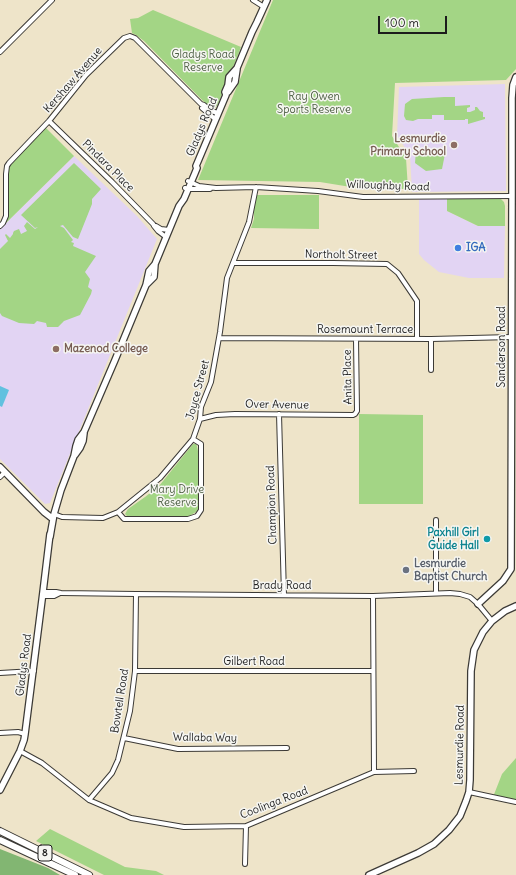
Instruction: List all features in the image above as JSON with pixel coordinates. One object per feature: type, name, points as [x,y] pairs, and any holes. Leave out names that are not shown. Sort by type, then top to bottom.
[{"type":"main road","name":"8","points":[[0,831],[89,875]]},
{"type":"main road","points":[[0,837],[5,839],[10,845]]},
{"type":"main road","name":"8","points":[[0,840],[75,875]]},
{"type":"street","points":[[0,52],[52,0]]},
{"type":"street","points":[[252,0],[264,2]]},
{"type":"street","name":"Gladys Road","points":[[0,790],[24,740],[34,671],[52,516],[56,499],[74,456],[83,441],[84,432],[146,285],[149,271],[155,264],[179,206],[184,200],[186,189],[197,168],[196,166],[226,95],[225,92],[228,86],[229,77],[237,68],[252,32],[258,22],[264,2]]},
{"type":"street","name":"Kershaw Avenue","points":[[0,226],[6,216],[7,166],[49,121],[91,70],[121,39],[128,36],[135,38],[201,104],[211,111],[218,113]]},
{"type":"street","name":"Sanderson Road","points":[[478,604],[503,581],[511,570],[514,504],[514,365],[512,337],[514,277],[512,196],[514,183],[512,98],[516,77]]},
{"type":"street","name":"Kershaw Avenue","points":[[201,104],[206,112],[215,120]]},
{"type":"street","name":"Pindara Place","points":[[49,121],[153,224],[158,231],[166,237]]},
{"type":"street","name":"Willoughby Road","points":[[189,182],[199,186],[216,188],[256,187],[318,191],[363,197],[512,196]]},
{"type":"street","name":"Joyce Street","points":[[52,516],[103,518],[118,512],[160,478],[193,439],[200,419],[201,407],[211,382],[219,338],[227,278],[249,222],[256,187]]},
{"type":"street","name":"Willoughby Road","points":[[186,189],[216,188]]},
{"type":"street","name":"Pindara Place","points":[[153,224],[161,229],[169,230]]},
{"type":"street","name":"Northolt Street","points":[[233,263],[387,264],[398,273],[417,302],[417,338]]},
{"type":"street","name":"Rosemount Terrace","points":[[219,338],[356,339],[512,337]]},
{"type":"street","points":[[431,338],[431,370]]},
{"type":"street","name":"Anita Place","points":[[355,414],[357,411],[356,339]]},
{"type":"street","name":"Over Avenue","points":[[200,419],[224,414],[355,414]]},
{"type":"street","name":"Champion Road","points":[[279,414],[284,595]]},
{"type":"street","points":[[118,512],[124,519],[188,519],[197,516],[201,510],[201,444],[193,439]]},
{"type":"street","points":[[0,467],[43,510],[52,516]]},
{"type":"street","points":[[0,477],[5,472]]},
{"type":"street","points":[[436,520],[436,593]]},
{"type":"street","name":"Brady Road","points":[[43,594],[54,596],[61,593],[372,596],[450,593],[470,597],[492,621]]},
{"type":"street","name":"Bowtell Road","points":[[89,800],[112,773],[118,760],[124,738],[130,711],[135,671],[136,594]]},
{"type":"street","points":[[372,596],[374,772],[414,771]]},
{"type":"street","name":"Lesmurdie Road","points":[[369,875],[418,853],[434,844],[443,837],[456,822],[463,810],[470,780],[471,663],[474,650],[478,640],[492,621],[505,611],[516,606]]},
{"type":"street","points":[[0,673],[34,671]]},
{"type":"street","name":"Gilbert Road","points":[[135,671],[373,672]]},
{"type":"street","points":[[0,733],[18,732],[25,734]]},
{"type":"street","name":"Wallaba Way","points":[[124,738],[178,749],[287,748]]},
{"type":"street","name":"Coolinga Road","points":[[20,751],[42,763],[89,800],[131,818],[184,827],[246,826],[374,772]]},
{"type":"street","points":[[468,792],[516,802]]},
{"type":"street","points":[[245,864],[246,826]]},
{"type":"shaded area","name":"Lesmurdie Primary School","points":[[505,84],[506,191],[412,192],[410,155],[397,136],[399,87]]},
{"type":"shaded area","name":"Mazenod College","points":[[74,156],[137,216],[157,239],[50,503],[45,504],[0,459],[0,229]]},
{"type":"shaded area","points":[[419,198],[447,199],[447,211],[478,226],[505,226],[504,278],[469,278],[439,272],[424,260],[419,254]]},
{"type":"green space","name":"Ray Owen Sports Reserve","points":[[273,0],[516,0],[516,69],[506,80],[395,83],[392,136],[406,158],[408,189],[363,189],[320,182],[198,180]]},
{"type":"green space","name":"Gladys Road Reserve","points":[[153,10],[241,47],[234,65],[226,76],[226,84],[215,108],[210,108],[144,41],[132,33],[130,19],[138,18]]},
{"type":"green space","points":[[455,97],[455,106],[470,105],[470,107],[467,108],[467,112],[475,110],[475,107],[477,107],[483,112],[483,117],[485,117],[485,119],[468,124],[468,119],[444,120],[444,115],[432,115],[432,119],[418,119],[413,121],[406,120],[404,116],[405,104],[412,99]]},
{"type":"green space","points":[[46,128],[74,156],[5,224],[7,167]]},
{"type":"green space","points":[[427,148],[429,155],[445,154],[442,169],[426,171],[415,163],[416,150]]},
{"type":"green space","points":[[74,163],[101,189],[92,199],[92,204],[78,239],[73,237],[63,225],[60,226],[64,228],[73,240],[71,242],[74,243],[73,246],[96,256],[85,272],[90,279],[88,287],[92,290],[91,294],[80,315],[64,321],[58,327],[47,327],[46,323],[37,321],[34,324],[19,323],[2,316],[0,313],[0,249],[8,241],[5,235],[6,234],[10,238],[14,231],[19,229],[21,234],[27,231],[24,226],[27,222],[35,229],[38,227],[35,228],[21,215]]},
{"type":"green space","points":[[254,195],[319,195],[319,229],[251,228],[254,219]]},
{"type":"green space","points":[[447,199],[501,199],[505,206],[505,226],[478,226],[447,211]]},
{"type":"green space","points":[[359,414],[423,415],[423,504],[359,504]]},
{"type":"green space","name":"Mary Drive Reserve","points":[[193,444],[196,444],[198,451],[198,509],[196,512],[189,516],[127,516],[125,514],[128,509],[159,486]]},
{"type":"green space","points":[[516,758],[516,802],[493,797],[502,774]]},
{"type":"green space","points":[[50,829],[125,867],[156,871],[164,875],[104,875],[36,841]]},
{"type":"green space","points":[[0,849],[48,868],[60,875],[0,875]]},
{"type":"water","points":[[0,386],[9,390],[2,407],[0,406]]},
{"type":"place","name":"Lesmurdie Primary School","points":[[454,145]]},
{"type":"place","name":"IGA","points":[[458,248]]},
{"type":"place","name":"Mazenod College","points":[[56,349]]},
{"type":"place","name":"Paxhill Girl Guide Hall","points":[[487,539]]},
{"type":"place","name":"Lesmurdie Baptist Church","points":[[406,570]]}]
